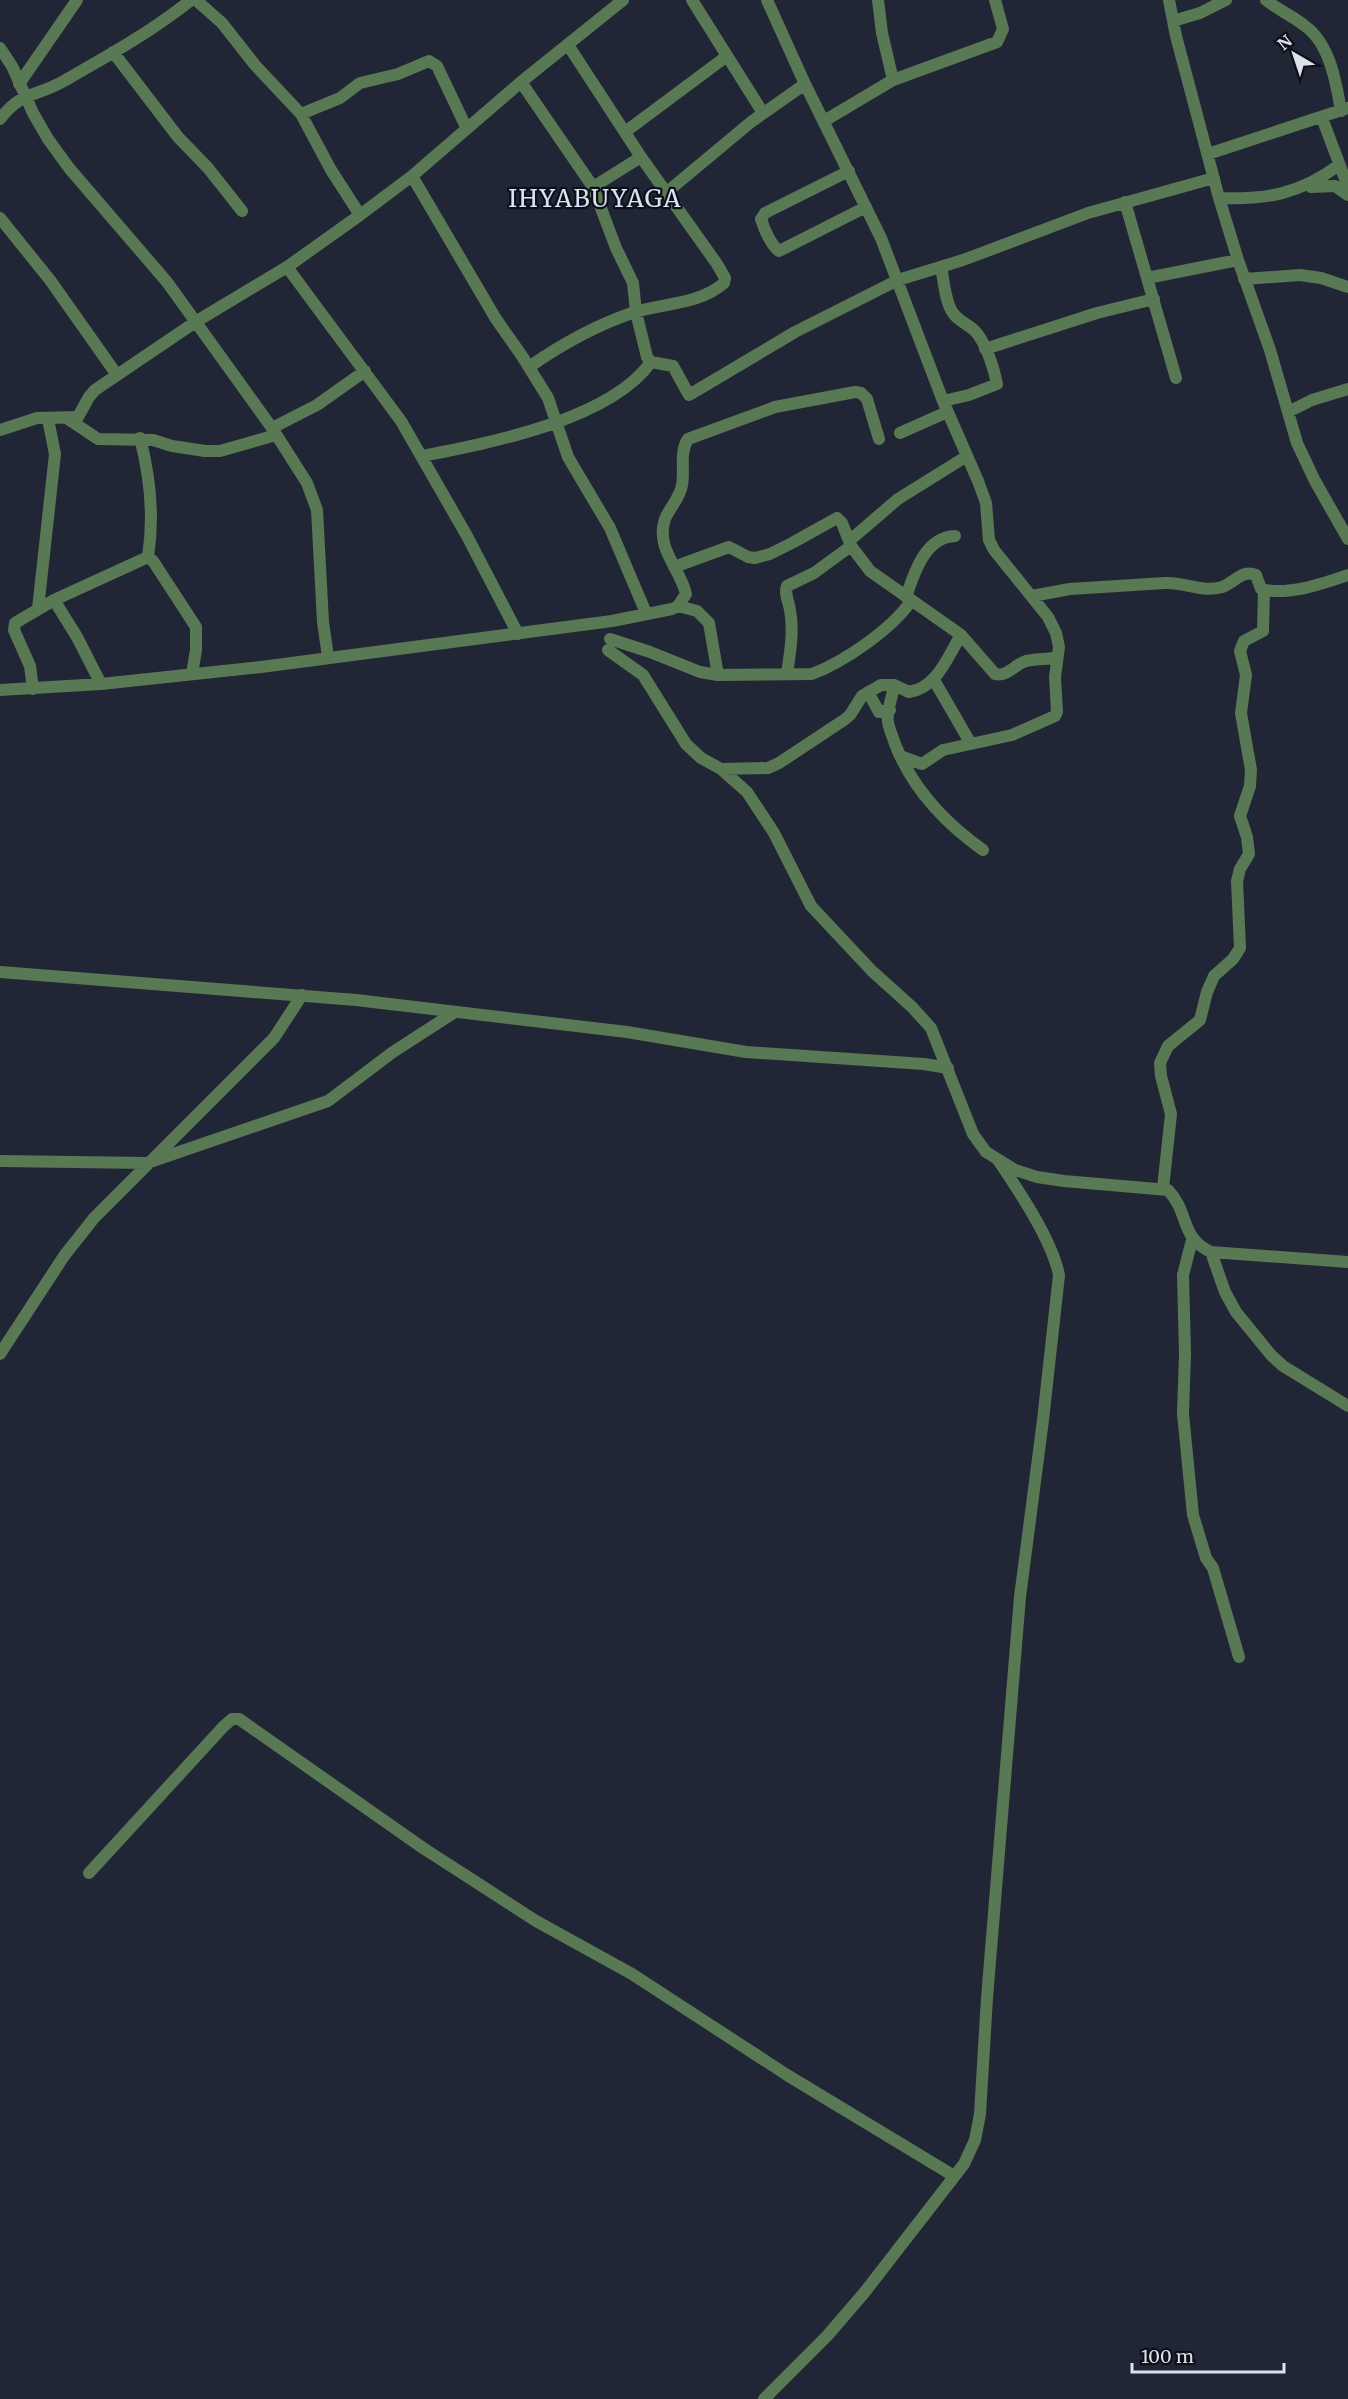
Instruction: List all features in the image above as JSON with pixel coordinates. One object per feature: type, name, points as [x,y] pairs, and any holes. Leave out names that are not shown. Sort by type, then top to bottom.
[{"type":"street","points":[[19,84],[77,0]]},
{"type":"street","points":[[0,119],[10,106],[24,96],[55,85],[156,27],[191,0]]},
{"type":"street","points":[[196,0],[222,23],[255,65],[301,114],[331,170],[360,215]]},
{"type":"street","points":[[0,430],[21,422],[78,417],[92,394],[117,375],[197,321],[287,267],[412,176],[521,81],[623,0]]},
{"type":"street","points":[[692,0],[763,113]]},
{"type":"street","points":[[767,0],[805,84],[866,207],[898,280],[945,407],[986,503],[989,540],[994,550],[1048,617],[1056,633],[1059,647],[1056,658],[1056,715],[1012,735],[943,750],[922,764],[900,756]]},
{"type":"street","points":[[878,0],[882,33],[894,80]]},
{"type":"street","points":[[824,121],[894,80],[998,42],[1003,29],[995,0]]},
{"type":"street","points":[[1169,0],[1219,198],[1244,279],[1270,350],[1297,443],[1348,539]]},
{"type":"street","points":[[1173,21],[1200,13],[1226,0]]},
{"type":"street","points":[[1208,154],[1344,110],[1330,64],[1316,36],[1303,24],[1266,0]]},
{"type":"street","points":[[529,367],[579,334],[636,312],[706,295],[724,283],[717,264],[641,157],[568,45]]},
{"type":"street","points":[[0,48],[12,66],[24,96],[48,139],[69,168],[147,257],[197,321],[274,431],[307,483],[317,510],[322,614],[328,657]]},
{"type":"street","points":[[113,51],[178,138],[208,168],[242,211]]},
{"type":"street","points":[[625,132],[727,56]]},
{"type":"street","points":[[301,114],[340,98],[360,82],[398,74],[429,61],[437,66],[466,129]]},
{"type":"street","points":[[521,81],[593,187],[616,248],[633,283],[636,312],[646,354],[651,362],[673,366],[686,392],[692,395],[803,327],[898,280],[993,250],[1088,213],[1214,178]]},
{"type":"street","points":[[667,192],[763,113],[805,84]]},
{"type":"street","points":[[1322,118],[1348,187]]},
{"type":"street","points":[[593,187],[641,157]]},
{"type":"street","points":[[1306,187],[1339,165]]},
{"type":"street","points":[[849,171],[765,213],[761,219],[762,223],[778,251],[866,207]]},
{"type":"street","points":[[412,176],[496,319],[548,398],[568,458],[609,528],[646,613]]},
{"type":"street","points":[[1219,198],[1262,197],[1306,187],[1335,186],[1348,195]]},
{"type":"street","points":[[1125,202],[1176,378]]},
{"type":"street","points":[[0,218],[50,280],[117,375]]},
{"type":"street","points":[[1147,278],[1238,260]]},
{"type":"street","points":[[287,267],[401,421],[423,456],[518,634]]},
{"type":"street","points":[[900,432],[969,395],[996,384],[985,349],[976,332],[958,320],[950,308],[941,267]]},
{"type":"street","points":[[1244,279],[1300,275],[1321,278],[1348,287]]},
{"type":"street","points":[[985,349],[1086,316],[1154,299]]},
{"type":"street","points":[[423,456],[484,443],[557,423],[616,392],[643,373],[651,362]]},
{"type":"street","points":[[68,418],[98,439],[140,438],[205,451],[220,451],[274,431],[317,405],[365,371]]},
{"type":"street","points":[[1288,412],[1312,400],[1348,389]]},
{"type":"street","points":[[678,606],[686,594],[663,542],[664,521],[680,492],[685,443],[692,437],[776,407],[855,392],[861,393],[867,399],[879,439]]},
{"type":"street","points":[[38,609],[55,454],[48,419]]},
{"type":"street","points":[[140,438],[148,479],[151,524],[148,557]]},
{"type":"street","points":[[787,674],[791,613],[787,586],[814,573],[850,544],[898,499],[967,456]]},
{"type":"street","points":[[674,567],[729,547],[750,558],[770,554],[834,518],[840,520],[850,544],[870,571],[961,635],[997,675],[1015,669],[1023,662],[1056,658]]},
{"type":"street","points":[[956,536],[942,537],[934,543],[917,567],[909,599],[887,627],[826,669],[812,674],[718,675],[700,672],[609,645],[643,675],[686,744],[701,759],[722,769],[754,801],[774,833],[811,906],[872,971],[931,1028],[973,1134],[986,1152],[1015,1170],[1037,1177],[1163,1188],[1168,1190],[1179,1204],[1192,1240],[1184,1275],[1183,1414],[1192,1515],[1206,1558],[1213,1568],[1239,1657]]},
{"type":"street","points":[[33,689],[30,666],[13,628],[16,621],[54,600],[148,557]]},
{"type":"street","points":[[148,557],[153,561],[196,627],[196,650],[192,674]]},
{"type":"street","points":[[1032,596],[1070,589],[1165,583],[1211,589],[1229,584],[1244,574],[1251,573],[1256,575],[1259,588],[1264,590],[1304,588],[1348,575]]},
{"type":"street","points":[[1163,1188],[1171,1114],[1160,1063],[1168,1046],[1200,1020],[1207,992],[1214,976],[1233,959],[1240,948],[1237,882],[1240,869],[1249,854],[1247,837],[1240,816],[1250,786],[1251,770],[1241,713],[1246,675],[1240,651],[1244,641],[1263,631],[1264,590]]},
{"type":"street","points":[[54,600],[77,637],[101,684]]},
{"type":"street","points":[[0,690],[101,684],[518,634],[612,621],[678,606],[697,611],[709,623],[718,675]]},
{"type":"street","points":[[722,769],[768,768],[779,763],[844,720],[850,715],[857,700],[881,685],[894,685],[909,692],[916,691],[934,680],[961,635]]},
{"type":"street","points":[[934,680],[971,744]]},
{"type":"street","points":[[894,685],[888,722],[900,756],[923,794],[963,836],[983,850]]},
{"type":"street","points":[[868,692],[879,712],[890,710]]},
{"type":"street","points":[[0,972],[302,995],[627,1032],[746,1052],[924,1064],[948,1068]]},
{"type":"street","points":[[0,1354],[64,1256],[94,1218],[274,1038],[302,995]]},
{"type":"street","points":[[0,1161],[147,1163],[322,1104],[393,1052],[455,1012]]},
{"type":"street","points":[[764,2399],[827,2336],[864,2293],[964,2164],[975,2140],[981,2114],[987,1998],[1020,1597],[1059,1275],[1057,1265],[1041,1232],[998,1160]]},
{"type":"street","points":[[1192,1240],[1211,1252],[1348,1262]]},
{"type":"street","points":[[1211,1252],[1225,1292],[1236,1312],[1271,1355],[1283,1366],[1348,1406]]},
{"type":"street","points":[[89,1873],[223,1726],[232,1719],[239,1719],[423,1848],[527,1915],[632,1974],[787,2075],[954,2176]]},
{"type":"district","name":"IHYABUYAGA","points":[[595,198]]}]
